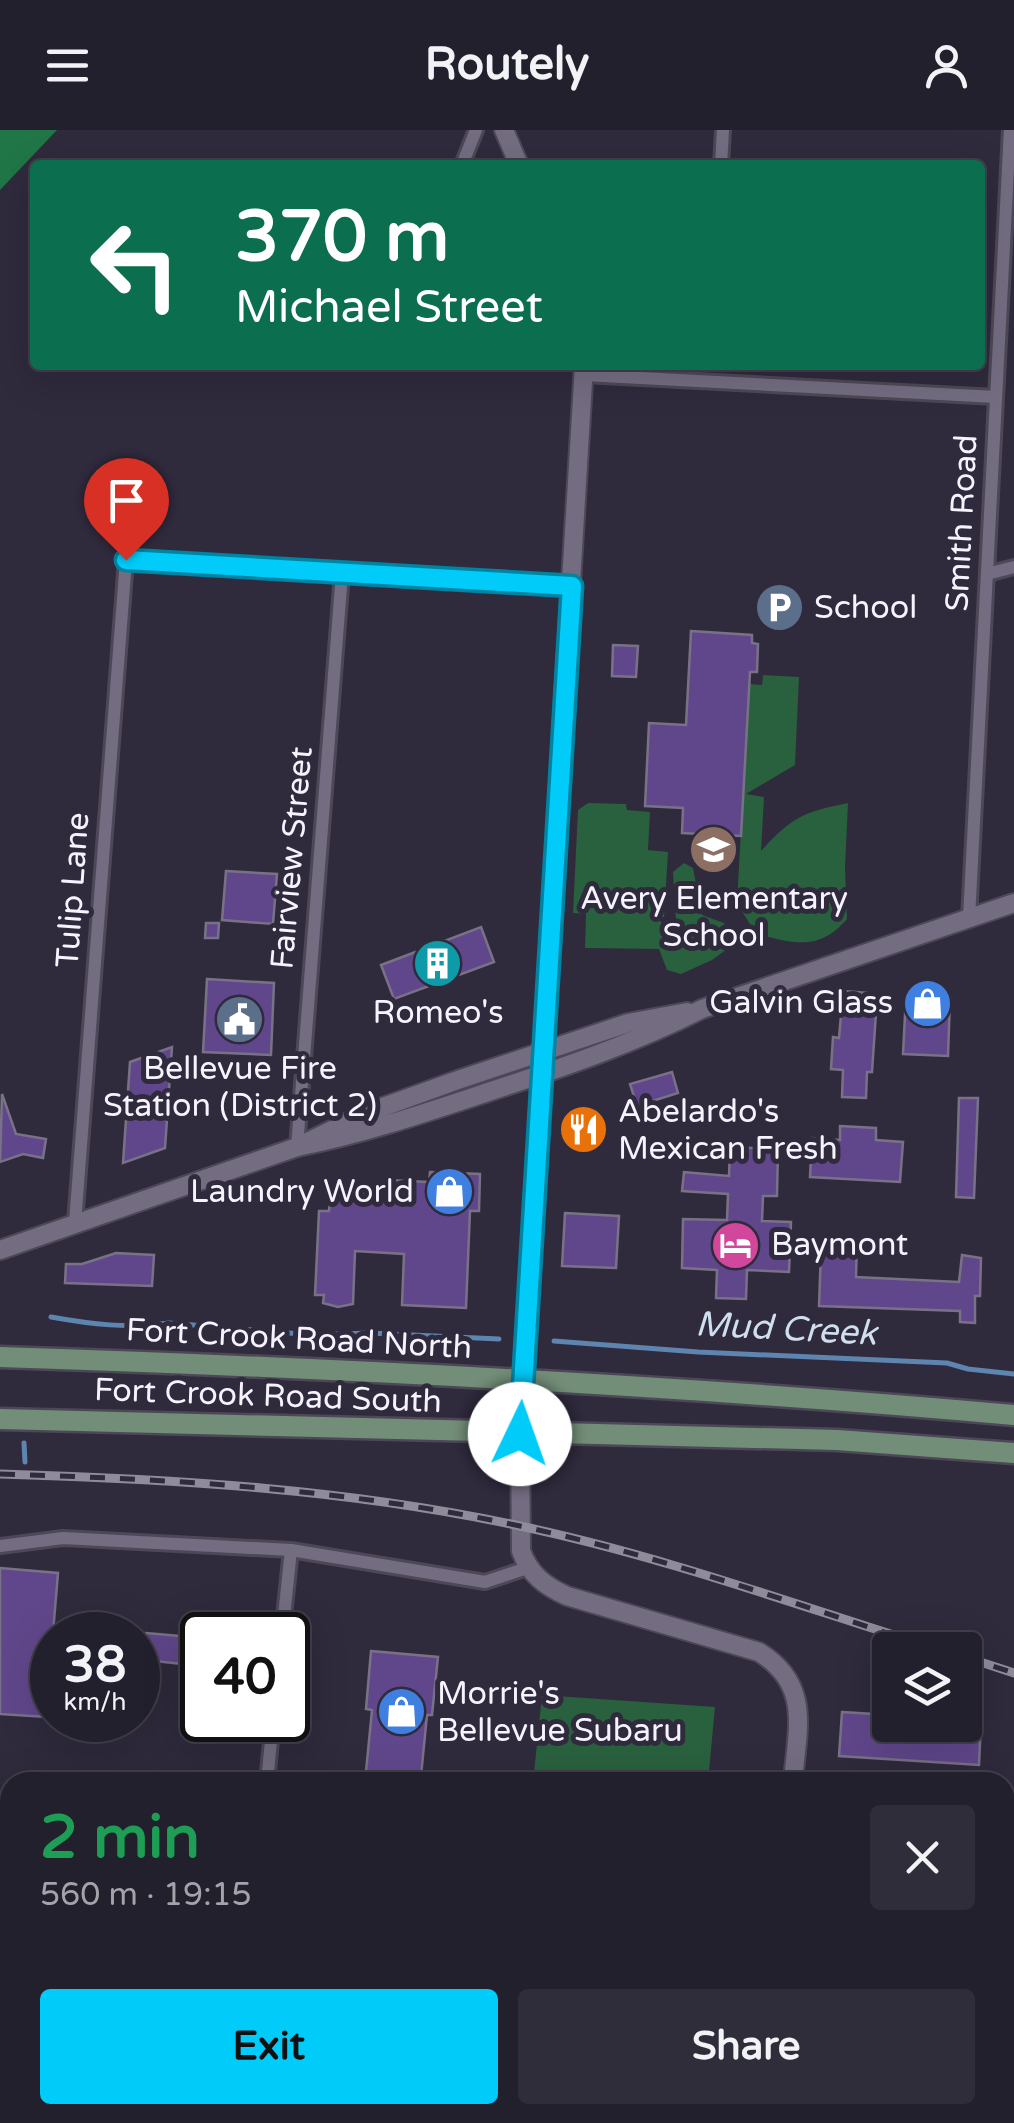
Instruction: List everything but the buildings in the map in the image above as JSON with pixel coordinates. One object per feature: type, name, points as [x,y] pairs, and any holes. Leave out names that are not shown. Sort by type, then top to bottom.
[{"type":"main road","name":"Fort Crook Road North","points":[[0,1357],[307,1368],[844,1400],[1014,1415]]},
{"type":"main road","name":"Fort Crook Road South","points":[[0,1419],[838,1440],[1014,1452]]},
{"type":"street","points":[[464,160],[476,130]]},
{"type":"street","points":[[504,130],[517,160]]},
{"type":"street","points":[[721,160],[723,130]]},
{"type":"street","name":"Smith Road","points":[[969,918],[996,396],[1009,238],[1010,130]]},
{"type":"street","points":[[793,1772],[797,1703],[784,1670],[760,1652],[567,1596],[527,1568],[521,1552],[520,1434],[584,370],[685,380],[996,396]]},
{"type":"street","points":[[685,380],[686,370]]},
{"type":"street","name":"Tulip Lane","points":[[75,1223],[126,560],[342,574]]},
{"type":"street","points":[[987,574],[1014,568]]},
{"type":"street","points":[[342,574],[572,586]]},
{"type":"street","name":"Fairview Street","points":[[297,1146],[342,574]]},
{"type":"street","points":[[0,1250],[297,1146],[368,1112],[542,1052],[628,1024],[702,1009],[1014,903]]},
{"type":"street","points":[[297,1146],[356,1135],[540,1074],[655,1033],[702,1009]]},
{"type":"street","points":[[0,1546],[63,1538],[291,1550],[485,1582],[527,1568]]},
{"type":"street","points":[[284,1612],[291,1550]]},
{"type":"street","points":[[268,1772],[271,1742]]},
{"type":"green space","points":[[0,130],[57,130],[0,190]]},
{"type":"green space","points":[[763,675],[799,677],[795,765],[746,794],[764,797],[761,851],[799,818],[848,803],[847,919],[816,941],[794,942],[756,934],[737,903],[749,684],[762,685]]},
{"type":"green space","points":[[588,803],[626,804],[627,810],[650,812],[648,850],[668,852],[664,917],[654,917],[667,926],[676,920],[673,872],[684,863],[693,868],[702,915],[724,923],[730,947],[681,974],[667,970],[659,949],[585,948],[586,914],[573,913],[578,810]]},
{"type":"green space","points":[[542,1695],[715,1707],[709,1772],[534,1772]]},
{"type":"waterway","name":"Mud Creek","points":[[51,1317],[110,1325],[169,1323],[313,1335],[369,1333],[499,1339]]},
{"type":"waterway","name":"Mud Creek","points":[[554,1341],[947,1363],[1014,1374]]},
{"type":"waterway","name":"Mud Creek","points":[[24,1443],[25,1462]]},
{"type":"railway","points":[[0,1474],[261,1488],[455,1513],[627,1552],[885,1632]]},
{"type":"railway","points":[[982,1663],[1014,1673]]},
{"type":"place","name":"School","points":[[779,608]]},
{"type":"place","name":"Avery Elementary School","points":[[714,849]]},
{"type":"place","name":"Romeo's","points":[[438,963]]},
{"type":"place","name":"Galvin Glass","points":[[928,1003]]},
{"type":"place","name":"Bellevue Fire Station (District 2)","points":[[240,1019]]},
{"type":"place","name":"Abelardo's Mexican Fresh","points":[[583,1130]]},
{"type":"place","name":"Laundry World","points":[[449,1192]]},
{"type":"place","name":"Baymont","points":[[736,1245]]},
{"type":"place","name":"Morrie's Bellevue Subaru","points":[[402,1712]]},
{"type":"route","points":[[126,560],[572,586],[520,1434]]}]
